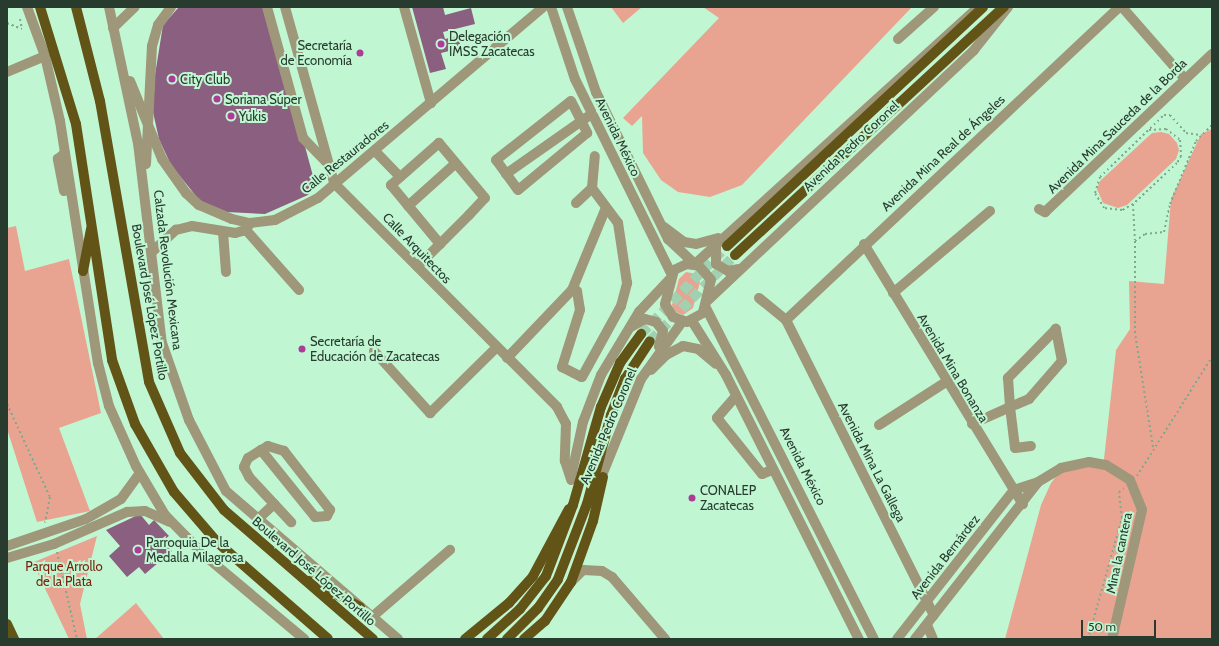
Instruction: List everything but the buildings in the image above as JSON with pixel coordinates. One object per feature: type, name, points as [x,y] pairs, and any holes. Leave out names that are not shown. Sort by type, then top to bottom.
[{"type":"main road","points":[[40,7],[76,124],[92,219],[112,360],[135,424],[174,492],[212,537],[328,639]]},
{"type":"main road","name":"Boulevard José López Portillo","points":[[76,7],[100,101],[150,382],[180,453],[224,510],[280,561],[373,639]]},
{"type":"main road","name":"Avenida Pedro Coronel","points":[[724,242],[983,7]]},
{"type":"main road","name":"Avenida Pedro Coronel","points":[[735,255],[1004,7]]},
{"type":"main road","points":[[83,271],[92,219]]},
{"type":"main road","name":"Avenida Pedro Coronel","points":[[486,639],[506,622],[546,576],[573,505],[601,407],[620,363],[641,334]]},
{"type":"main road","name":"Avenida Pedro Coronel","points":[[507,639],[517,630],[558,579],[587,504],[611,415],[625,379],[650,341]]},
{"type":"main road","points":[[524,639],[545,622],[570,582],[593,521],[603,477]]},
{"type":"main road","points":[[465,639],[509,602],[533,576],[561,520],[573,505]]},
{"type":"main road","points":[[280,561],[360,607]]},
{"type":"main road","points":[[303,617],[320,639]]},
{"type":"main road","points":[[7,624],[14,639]]},
{"type":"street","points":[[26,7],[45,56],[65,153],[98,363],[109,406],[140,473],[172,523],[304,639]]},
{"type":"street","name":"Calzada Revolución Mexicana","points":[[109,7],[144,186],[162,343],[173,380],[217,478],[258,519],[398,639]]},
{"type":"street","points":[[114,28],[135,7]]},
{"type":"street","points":[[144,186],[146,123],[152,46],[158,25],[171,7]]},
{"type":"street","points":[[267,7],[303,138],[329,166]]},
{"type":"street","name":"Calle Arquitectos","points":[[285,7],[334,183],[496,348],[557,407],[566,424],[565,462],[571,480]]},
{"type":"street","points":[[404,7],[431,103]]},
{"type":"street","name":"Calle Restauradores","points":[[119,53],[146,123],[162,159],[186,193],[214,213],[248,226],[275,220],[298,210],[375,151],[543,7]]},
{"type":"street","name":"Avenida México","points":[[551,7],[561,47],[592,115],[671,277]]},
{"type":"street","name":"Avenida México","points":[[567,7],[596,92],[661,224],[673,247],[695,264]]},
{"type":"street","points":[[898,40],[934,7]]},
{"type":"street","name":"Avenida Pedro Coronel","points":[[695,264],[724,242],[732,227],[978,7]]},
{"type":"street","name":"Avenida Pedro Coronel","points":[[706,304],[738,269],[974,50],[1008,7]]},
{"type":"street","points":[[1120,7],[1185,79]]},
{"type":"street","name":"Avenida Mina Real de Ángeles","points":[[786,320],[864,244],[1120,7]]},
{"type":"street","name":"Avenida Mina Sauceda de la Borda","points":[[1039,210],[1045,212],[1212,54]]},
{"type":"street","points":[[7,72],[45,56]]},
{"type":"street","points":[[571,101],[587,133],[518,190],[506,174],[496,160],[571,101]]},
{"type":"street","points":[[506,174],[581,120],[592,115]]},
{"type":"street","points":[[417,266],[440,244],[485,198],[439,143],[391,185],[440,244]]},
{"type":"street","points":[[375,151],[400,177]]},
{"type":"street","points":[[572,290],[577,291],[580,310],[562,367],[582,378],[621,306],[627,283],[618,223],[605,210],[592,188],[594,156]]},
{"type":"street","points":[[408,206],[456,163]]},
{"type":"street","points":[[576,203],[592,188]]},
{"type":"street","points":[[507,358],[572,290],[605,210]]},
{"type":"street","points":[[893,293],[990,211]]},
{"type":"street","points":[[661,224],[672,235],[696,244],[709,243],[732,227]]},
{"type":"street","points":[[152,252],[176,230],[192,226],[223,232],[248,226],[299,290]]},
{"type":"street","points":[[223,232],[226,272]]},
{"type":"street","points":[[724,242],[714,250],[716,264],[728,272],[738,269]]},
{"type":"street","name":"Avenida Mina Bonanza","points":[[864,244],[946,382],[1022,504]]},
{"type":"street","points":[[687,321],[703,313],[711,280],[695,264],[676,267],[671,277],[665,304],[673,317],[687,321],[726,375],[772,470],[859,639]]},
{"type":"street","name":"Avenida Pedro Coronel","points":[[576,493],[571,480],[590,400],[624,334],[671,277]]},
{"type":"street","points":[[760,298],[786,320]]},
{"type":"street","name":"Avenida México","points":[[706,304],[874,639]]},
{"type":"street","name":"Avenida Mina La Gallega","points":[[786,320],[934,616]]},
{"type":"street","points":[[624,334],[639,321],[656,322],[663,335],[652,359]]},
{"type":"street","name":"Avenida Pedro Coronel","points":[[587,504],[603,477],[641,379],[652,359],[687,321]]},
{"type":"street","points":[[972,424],[1010,407],[1029,399],[1062,361],[1056,329],[1008,378],[1010,407],[1014,448],[1031,446]]},
{"type":"street","points":[[641,379],[666,355],[683,346],[704,353],[726,375]]},
{"type":"street","points":[[374,351],[430,412],[496,348]]},
{"type":"street","points":[[879,425],[946,382]]},
{"type":"street","points":[[736,396],[717,418],[762,474],[772,470]]},
{"type":"street","points":[[261,450],[315,517],[327,516],[327,504],[284,451],[277,446],[261,450],[248,458],[244,467],[249,477],[291,522]]},
{"type":"street","name":"Mina la cantera","points":[[1038,482],[1061,468],[1089,462],[1119,471],[1129,485],[1142,510],[1141,524],[1112,639]]},
{"type":"street","points":[[7,546],[45,535],[86,519],[121,499],[140,473]]},
{"type":"street","points":[[1014,490],[1038,482]]},
{"type":"street","points":[[915,639],[1038,482]]},
{"type":"street","name":"Avenida Bernárdez","points":[[897,639],[1014,490]]},
{"type":"street","points":[[258,519],[274,504]]},
{"type":"street","points":[[7,558],[49,546],[127,512],[145,512],[172,523]]},
{"type":"street","points":[[45,535],[49,546]]},
{"type":"street","points":[[372,617],[450,550]]},
{"type":"street","points":[[570,582],[583,570],[602,571],[612,578],[665,639]]},
{"type":"street","points":[[927,625],[933,639]]},
{"type":"path","points":[[7,23],[22,29]]},
{"type":"path","points":[[1149,130],[1166,128],[1174,133],[1180,140],[1182,156],[1132,204],[1122,210],[1104,208],[1098,201],[1095,185],[1149,130],[1167,114],[1186,133],[1200,135]]},
{"type":"path","points":[[1135,241],[1138,237],[1160,234],[1166,228],[1170,204],[1200,135],[1212,125]]},
{"type":"path","points":[[1132,204],[1135,241],[1135,333],[1153,447]]},
{"type":"path","points":[[1088,639],[1122,518],[1119,492],[1129,485],[1212,357]]},
{"type":"path","points":[[7,404],[50,497],[45,525],[45,535]]},
{"type":"path","points":[[49,546],[62,562],[78,639]]},
{"type":"green space","points":[[611,7],[642,7],[623,23]]},
{"type":"green space","points":[[703,7],[912,7],[742,185],[710,197],[678,192],[661,180],[643,153],[642,116],[632,126],[623,118],[719,18]]},
{"type":"green space","points":[[1212,129],[1212,639],[1005,639],[1041,505],[1051,483],[1062,469],[1077,465],[1103,468],[1116,350],[1130,329],[1129,281],[1164,284],[1171,199],[1201,134]]},
{"type":"green space","points":[[1161,132],[1169,134],[1177,143],[1179,150],[1176,159],[1127,205],[1118,208],[1103,203],[1097,189],[1100,181],[1152,133]]},
{"type":"green space","points":[[16,226],[25,271],[69,259],[101,413],[59,428],[90,511],[37,522],[7,429],[7,228]]},
{"type":"green space","points":[[686,272],[696,274],[700,282],[693,308],[683,315],[674,311],[672,305],[679,279]]},
{"type":"green space","name":"Parque Arrollo de la Plata","points":[[97,536],[80,604],[87,639],[69,639],[31,559],[34,562]]},
{"type":"green space","name":"Parque Arrollo de la Plata","points":[[136,603],[164,639],[95,639]]},
{"type":"tunnel","points":[[641,334],[727,246]]},
{"type":"tunnel","points":[[650,341],[735,255]]},
{"type":"place","name":"Delegación IMSS Zacatecas","points":[[441,44]]},
{"type":"place","name":"Secretaría de Economía","points":[[360,53]]},
{"type":"place","name":"City Club","points":[[172,79]]},
{"type":"place","name":"Soriana Súper","points":[[217,99]]},
{"type":"place","name":"Yukis","points":[[231,116]]},
{"type":"place","name":"Secretaría de Educación de Zacatecas","points":[[302,349]]},
{"type":"place","name":"CONALEP Zacatecas","points":[[692,498]]},
{"type":"place","name":"Parroquia De la Medalla Milagrosa","points":[[138,550]]}]
